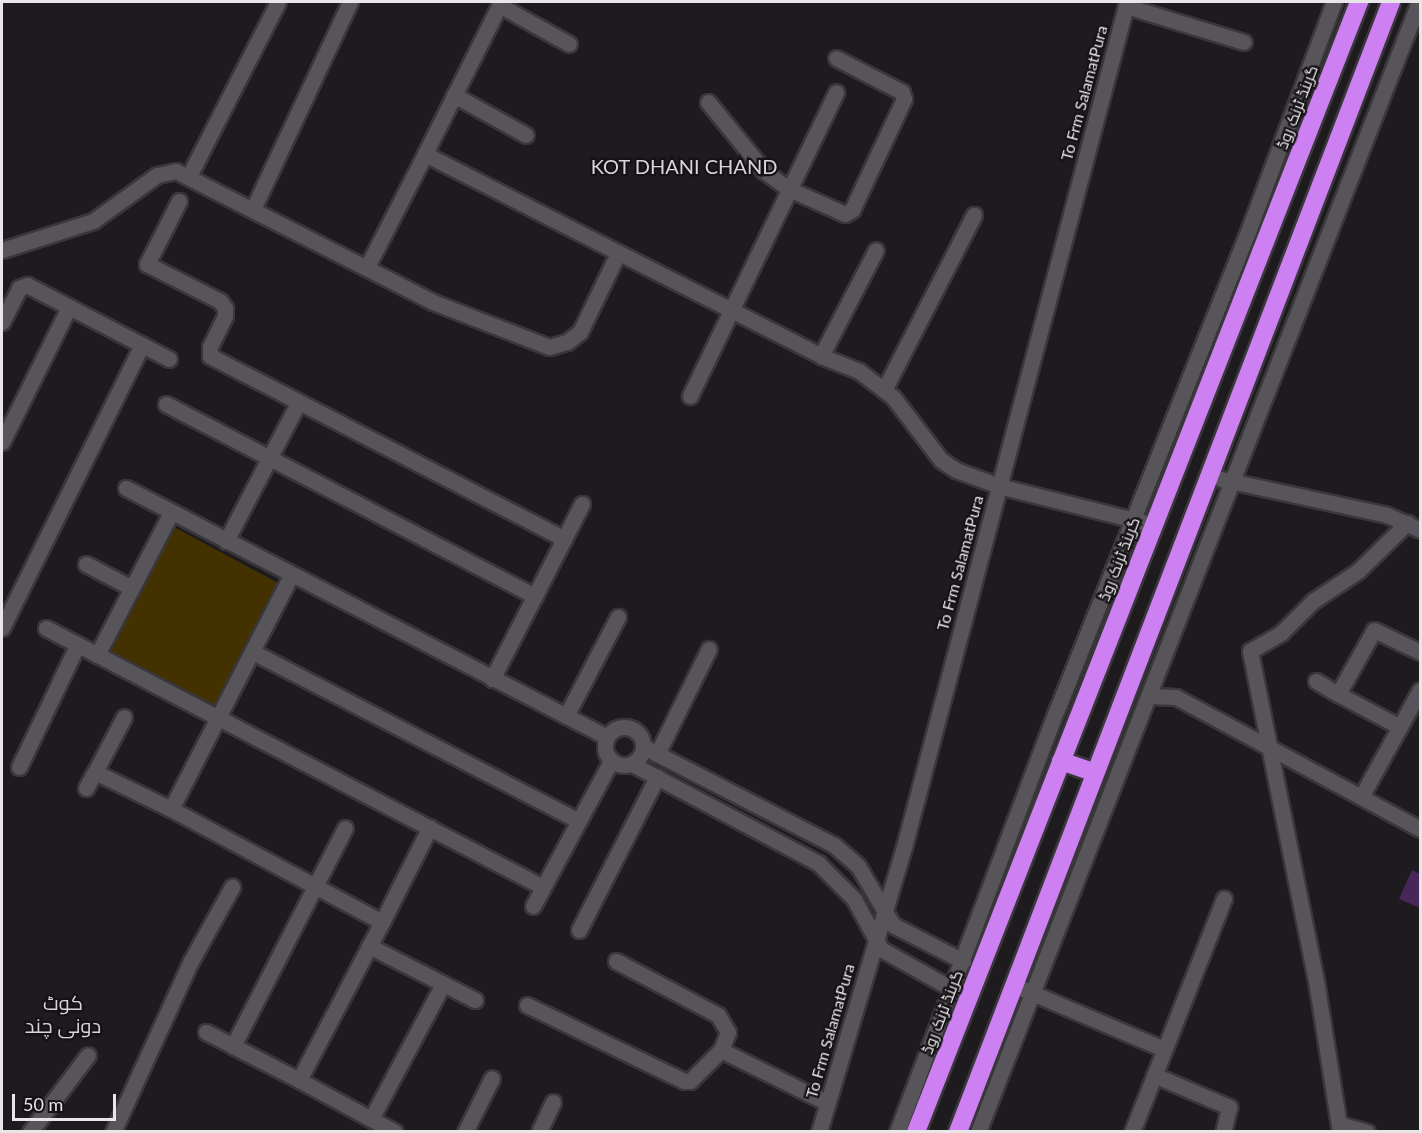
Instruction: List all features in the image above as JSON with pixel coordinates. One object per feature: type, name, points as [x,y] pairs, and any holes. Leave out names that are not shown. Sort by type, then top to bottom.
[{"type":"highway","name":"گرینڈ ٹرنک روڈ","points":[[916,1131],[1359,2]]},
{"type":"highway","points":[[957,1131],[1391,2]]},
{"type":"highway","points":[[1060,761],[1095,773]]},
{"type":"street","points":[[189,176],[278,2]]},
{"type":"street","points":[[253,208],[350,2]]},
{"type":"street","points":[[897,1131],[1058,707],[1249,229],[1334,2]]},
{"type":"street","points":[[978,1131],[1419,2]]},
{"type":"street","points":[[367,267],[500,3],[569,44]]},
{"type":"street","points":[[1126,4],[1244,42]]},
{"type":"street","name":"To Frm SalamatPura","points":[[819,1131],[885,916],[1126,4]]},
{"type":"street","points":[[708,102],[764,171],[789,189],[836,212],[845,214],[852,210],[904,99],[902,92],[836,58]]},
{"type":"street","points":[[690,396],[836,92]]},
{"type":"street","points":[[454,95],[526,135]]},
{"type":"street","points":[[425,154],[821,356],[860,371],[884,390],[921,428],[941,460],[970,477],[1154,525]]},
{"type":"street","points":[[2,250],[93,221],[168,171],[189,176],[433,302],[549,347],[558,346],[580,332],[618,253]]},
{"type":"street","points":[[179,201],[147,264],[220,301],[225,308],[225,316],[210,347],[210,356],[564,539]]},
{"type":"street","points":[[884,390],[974,215]]},
{"type":"street","points":[[1249,229],[1268,236]]},
{"type":"street","points":[[821,356],[876,250]]},
{"type":"street","points":[[2,321],[22,284],[169,359]]},
{"type":"street","points":[[2,442],[69,307]]},
{"type":"street","points":[[2,628],[142,345]]},
{"type":"street","points":[[226,541],[298,403]]},
{"type":"street","points":[[166,404],[535,596]]},
{"type":"street","points":[[1210,474],[1230,482],[1387,515],[1414,527],[1358,571],[1313,601],[1281,633],[1250,651],[1317,986],[1340,1128],[1367,1131]]},
{"type":"street","points":[[126,488],[607,737]]},
{"type":"street","points":[[492,679],[582,504]]},
{"type":"street","points":[[98,655],[171,513]]},
{"type":"street","points":[[86,564],[132,588]]},
{"type":"street","points":[[171,809],[292,574]]},
{"type":"street","points":[[566,716],[618,617]]},
{"type":"street","points":[[46,628],[220,716],[543,887]]},
{"type":"street","points":[[1338,694],[1374,630],[1420,652]]},
{"type":"street","points":[[19,767],[78,644]]},
{"type":"street","points":[[632,764],[650,751],[709,649]]},
{"type":"street","points":[[253,652],[579,821]]},
{"type":"street","points":[[1316,681],[1400,728]]},
{"type":"street","points":[[1361,797],[1420,690]]},
{"type":"street","points":[[1148,696],[1176,697],[1420,829]]},
{"type":"street","points":[[1058,707],[1079,714]]},
{"type":"street","points":[[86,788],[124,717]]},
{"type":"street","points":[[1113,726],[1134,734]]},
{"type":"street","points":[[611,761],[605,750],[607,737],[616,729],[630,728],[640,736],[650,751],[834,845],[858,866],[885,916],[893,925],[963,961]]},
{"type":"street","points":[[532,906],[611,761]]},
{"type":"street","points":[[611,761],[632,764],[818,863],[854,899],[875,943],[888,954],[952,988]]},
{"type":"street","points":[[94,772],[171,809],[382,922]]},
{"type":"street","points":[[579,930],[657,777]]},
{"type":"street","points":[[298,1080],[430,827]]},
{"type":"street","points":[[232,1046],[345,828]]},
{"type":"street","points":[[112,1131],[191,961],[231,887]]},
{"type":"street","points":[[1132,1131],[1224,898]]},
{"type":"street","points":[[369,946],[475,1000]]},
{"type":"street","points":[[527,1005],[684,1081],[690,1081],[721,1050],[728,1032],[718,1015],[616,962]]},
{"type":"street","points":[[371,1119],[443,984]]},
{"type":"street","points":[[1014,985],[1164,1049]]},
{"type":"street","points":[[206,1032],[395,1131]]},
{"type":"street","points":[[721,1050],[828,1102]]},
{"type":"street","points":[[30,1131],[88,1055]]},
{"type":"street","points":[[1154,1075],[1230,1107],[1222,1131]]},
{"type":"street","points":[[465,1131],[492,1078]]},
{"type":"street","points":[[539,1131],[554,1102]]},
{"type":"shaded area","points":[[174,527],[278,583],[215,707],[109,653]]},
{"type":"building","points":[[1412,870],[1420,874],[1420,908],[1399,899]]},
{"type":"district","name":"KOT DHANI CHAND","points":[[684,166]]},
{"type":"district","name":"کوٹ دونی چند","points":[[63,1014]]}]
